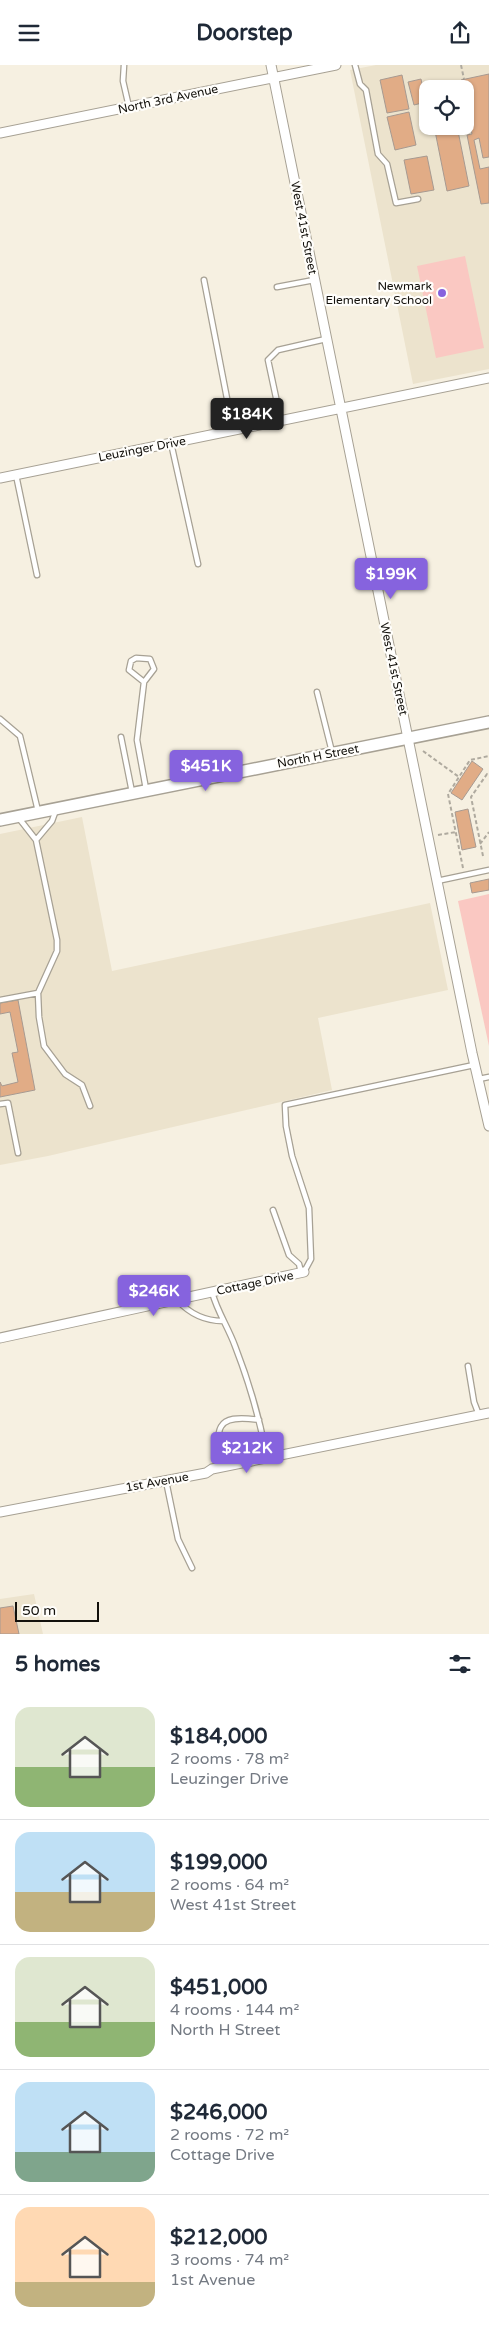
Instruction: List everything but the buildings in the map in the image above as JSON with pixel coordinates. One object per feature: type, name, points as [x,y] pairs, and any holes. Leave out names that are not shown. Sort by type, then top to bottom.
[{"type":"street","name":"West 41st Street","points":[[271,65],[437,881],[476,1065],[484,1078],[489,1126]]},
{"type":"street","name":"North 3rd Avenue","points":[[0,133],[336,65]]},
{"type":"street","name":"Leuzinger Drive","points":[[0,478],[489,378]]},
{"type":"street","name":"North H Street","points":[[0,820],[489,722]]},
{"type":"street","name":"Cottage Drive","points":[[0,1338],[302,1272]]},
{"type":"street","name":"1st Avenue","points":[[0,1512],[206,1473],[222,1467],[489,1413]]},
{"type":"lane","points":[[124,65],[123,81],[129,107]]},
{"type":"lane","points":[[355,65],[360,84],[366,90],[378,153],[387,164],[396,203],[418,199]]},
{"type":"lane","points":[[204,279],[230,414]]},
{"type":"lane","points":[[277,287],[314,280]]},
{"type":"lane","points":[[280,421],[268,360],[278,350],[326,339]]},
{"type":"lane","points":[[228,432],[225,417],[230,414],[238,414],[242,429]]},
{"type":"lane","points":[[171,443],[198,564]]},
{"type":"lane","points":[[16,475],[37,575]]},
{"type":"lane","points":[[144,682],[130,670],[130,661],[136,658],[146,658],[154,666],[152,673],[144,682],[137,739],[147,790]]},
{"type":"lane","points":[[318,692],[333,753]]},
{"type":"lane","points":[[0,719],[20,736],[38,812]]},
{"type":"lane","points":[[121,737],[132,793]]},
{"type":"lane","points":[[36,840],[52,821],[56,808]]},
{"type":"lane","points":[[17,816],[36,840],[57,940],[57,951],[38,993],[39,1017],[44,1045],[65,1073],[82,1085],[90,1106]]},
{"type":"lane","points":[[437,881],[489,870]]},
{"type":"lane","points":[[0,1000],[38,993]]},
{"type":"lane","points":[[302,1272],[311,1259],[309,1208],[289,1141],[285,1105],[476,1065]]},
{"type":"lane","points":[[0,1105],[8,1103],[18,1153]]},
{"type":"lane","points":[[273,1211],[290,1255],[299,1265],[302,1272]]},
{"type":"lane","points":[[212,1292],[234,1345],[259,1420],[267,1458]]},
{"type":"lane","points":[[177,1300],[183,1307],[199,1316],[211,1321],[223,1321]]},
{"type":"lane","points":[[468,1365],[474,1402],[479,1415]]},
{"type":"lane","points":[[222,1467],[218,1432],[223,1423],[238,1416],[259,1420]]},
{"type":"lane","points":[[166,1481],[176,1532],[187,1560],[192,1567]]},
{"type":"path","points":[[461,65],[464,79]]},
{"type":"path","points":[[423,751],[459,777]]},
{"type":"path","points":[[465,875],[448,794],[470,761],[489,757]]},
{"type":"path","points":[[483,856],[471,797],[486,774],[489,776]]},
{"type":"path","points":[[437,836],[456,832]]},
{"type":"path","points":[[480,844],[489,832]]},
{"type":"shaded area","name":"Newmark Elementary School","points":[[376,65],[489,65],[489,369],[413,384],[350,70]]},
{"type":"shaded area","points":[[465,256],[484,348],[436,358],[417,266]]},
{"type":"shaded area","points":[[82,817],[112,971],[430,903],[448,990],[318,1018],[332,1090],[48,1156],[0,1165],[0,834]]},
{"type":"shaded area","points":[[489,894],[489,1046],[458,901]]},
{"type":"shaded area","points":[[34,1594],[43,1634],[0,1634],[0,1599]]},
{"type":"place","name":"Newmark Elementary School","points":[[442,293]]}]
